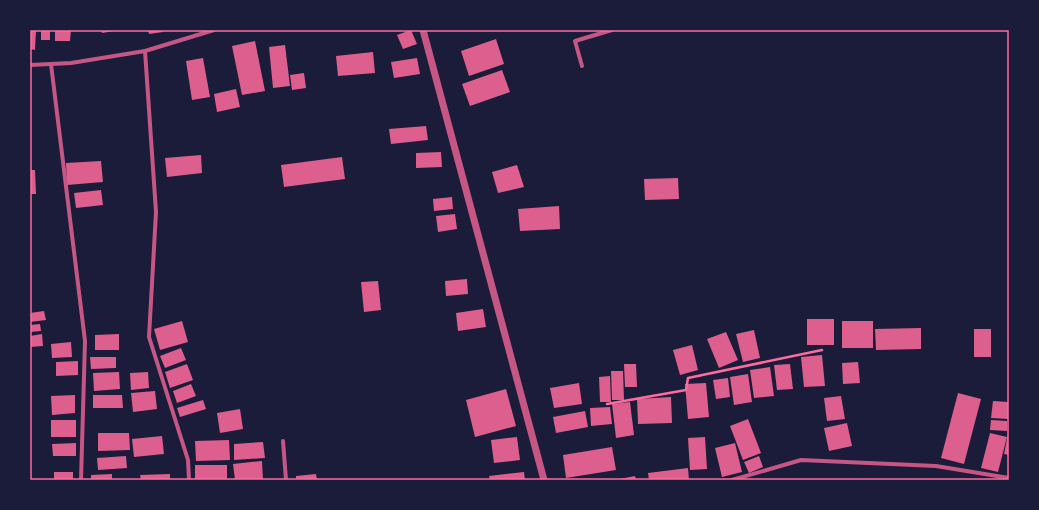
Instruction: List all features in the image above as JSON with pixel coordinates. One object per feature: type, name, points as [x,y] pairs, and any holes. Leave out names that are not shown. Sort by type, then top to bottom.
[{"type":"street","points":[[30,65],[71,63],[145,51],[214,30]]},
{"type":"street","points":[[423,30],[460,162],[544,480]]},
{"type":"street","points":[[582,66],[575,41],[612,30]]},
{"type":"street","points":[[145,51],[156,212],[149,337],[188,460],[189,480]]},
{"type":"street","points":[[51,64],[85,341],[81,480]]},
{"type":"street","points":[[283,441],[286,480]]},
{"type":"street","points":[[732,480],[801,460],[936,466],[1009,478]]},
{"type":"path","points":[[607,404],[686,390],[688,378],[822,350]]},
{"type":"building","points":[[30,30],[36,30],[35,50],[30,49]]},
{"type":"building","points":[[41,30],[50,30],[50,40],[41,40]]},
{"type":"building","points":[[55,30],[71,30],[70,41],[55,41]]},
{"type":"building","points":[[101,30],[114,30],[114,31],[102,33]]},
{"type":"building","points":[[148,30],[163,30],[163,32],[149,34]]},
{"type":"building","points":[[411,30],[417,44],[403,49],[397,35]]},
{"type":"building","points":[[496,39],[504,64],[469,76],[461,51]]},
{"type":"building","points":[[255,41],[265,91],[242,95],[232,46]]},
{"type":"building","points":[[285,45],[290,86],[273,88],[269,47]]},
{"type":"building","points":[[373,52],[375,73],[338,76],[336,56]]},
{"type":"building","points":[[203,58],[210,97],[192,100],[186,61]]},
{"type":"building","points":[[417,58],[420,74],[394,78],[391,62]]},
{"type":"building","points":[[502,70],[510,92],[470,106],[462,84]]},
{"type":"building","points":[[304,73],[306,88],[292,90],[290,75]]},
{"type":"building","points":[[236,89],[240,107],[217,112],[214,94]]},
{"type":"building","points":[[426,126],[428,140],[391,144],[389,129]]},
{"type":"building","points":[[441,152],[442,167],[416,168],[416,153]]},
{"type":"building","points":[[201,155],[202,173],[167,177],[165,158]]},
{"type":"building","points":[[342,157],[345,179],[284,187],[281,165]]},
{"type":"building","points":[[101,161],[103,182],[67,185],[66,163]]},
{"type":"building","points":[[517,165],[524,187],[498,193],[492,172]]},
{"type":"building","points":[[30,170],[35,170],[36,194],[30,194]]},
{"type":"building","points":[[678,178],[679,199],[645,200],[644,179]]},
{"type":"building","points":[[101,190],[103,205],[76,208],[74,193]]},
{"type":"building","points":[[452,197],[453,209],[434,211],[433,199]]},
{"type":"building","points":[[559,206],[560,229],[520,231],[518,209]]},
{"type":"building","points":[[455,214],[457,229],[438,232],[436,216]]},
{"type":"building","points":[[467,279],[468,294],[446,296],[445,281]]},
{"type":"building","points":[[378,281],[381,310],[364,312],[361,282]]},
{"type":"building","points":[[483,309],[486,327],[458,331],[456,313]]},
{"type":"building","points":[[44,311],[46,320],[30,322],[30,313]]},
{"type":"building","points":[[807,319],[834,319],[834,345],[807,345]]},
{"type":"building","points":[[182,321],[188,342],[160,350],[154,329]]},
{"type":"building","points":[[842,321],[873,321],[873,348],[842,348]]},
{"type":"building","points":[[40,324],[41,331],[30,332],[30,325]]},
{"type":"building","points":[[921,328],[921,349],[876,350],[875,329]]},
{"type":"building","points":[[974,329],[991,329],[991,357],[974,357]]},
{"type":"building","points":[[754,330],[760,358],[743,362],[736,334]]},
{"type":"building","points":[[726,332],[738,360],[719,368],[707,339]]},
{"type":"building","points":[[42,334],[43,346],[30,347],[30,336]]},
{"type":"building","points":[[119,334],[119,350],[95,350],[95,335]]},
{"type":"building","points":[[71,342],[72,357],[52,358],[51,344]]},
{"type":"building","points":[[692,345],[698,370],[680,375],[673,350]]},
{"type":"building","points":[[181,348],[186,360],[165,368],[160,356]]},
{"type":"building","points":[[822,355],[825,386],[804,387],[801,357]]},
{"type":"building","points":[[90,357],[116,357],[116,368],[91,369]]},
{"type":"building","points":[[78,361],[78,375],[56,376],[56,362]]},
{"type":"building","points":[[858,362],[860,383],[843,384],[842,363]]},
{"type":"building","points":[[187,364],[193,380],[170,388],[165,372]]},
{"type":"building","points":[[624,364],[636,364],[637,387],[625,387]]},
{"type":"building","points":[[790,364],[793,389],[777,390],[774,365]]},
{"type":"building","points":[[770,367],[774,396],[754,398],[750,370]]},
{"type":"building","points":[[611,371],[623,371],[624,400],[612,400]]},
{"type":"building","points":[[119,372],[120,389],[94,391],[93,373]]},
{"type":"building","points":[[148,372],[149,388],[131,390],[130,373]]},
{"type":"building","points":[[748,374],[752,402],[734,405],[730,377]]},
{"type":"building","points":[[610,376],[611,402],[600,402],[599,377]]},
{"type":"building","points":[[728,378],[730,397],[716,399],[713,380]]},
{"type":"building","points":[[579,383],[582,404],[554,408],[550,388]]},
{"type":"building","points":[[706,383],[709,417],[688,419],[685,384]]},
{"type":"building","points":[[191,384],[196,396],[177,403],[173,391]]},
{"type":"building","points":[[506,389],[516,426],[475,437],[466,400]]},
{"type":"building","points":[[155,391],[157,409],[133,412],[131,393]]},
{"type":"building","points":[[958,393],[981,399],[964,464],[941,458]]},
{"type":"building","points":[[75,395],[75,413],[52,415],[51,396]]},
{"type":"building","points":[[93,395],[122,395],[123,408],[93,408]]},
{"type":"building","points":[[841,396],[845,419],[827,421],[824,398]]},
{"type":"building","points":[[671,397],[672,423],[638,424],[637,399]]},
{"type":"building","points":[[203,400],[206,409],[180,417],[177,408]]},
{"type":"building","points":[[993,401],[1009,402],[1009,419],[991,418]]},
{"type":"building","points":[[630,402],[634,435],[616,438],[612,404]]},
{"type":"building","points":[[610,407],[612,424],[591,426],[590,408]]},
{"type":"building","points":[[240,409],[243,429],[220,433],[217,413]]},
{"type":"building","points":[[585,411],[588,427],[556,433],[553,417]]},
{"type":"building","points":[[748,419],[761,453],[743,460],[730,426]]},
{"type":"building","points":[[51,420],[76,420],[76,437],[51,437]]},
{"type":"building","points":[[991,420],[1007,421],[1007,431],[990,430]]},
{"type":"building","points":[[847,423],[852,446],[829,451],[824,428]]},
{"type":"building","points":[[98,433],[129,433],[130,450],[98,451]]},
{"type":"building","points":[[990,433],[1007,437],[998,472],[981,468]]},
{"type":"building","points":[[1009,434],[1009,455],[1004,454]]},
{"type":"building","points":[[162,436],[164,454],[134,457],[132,439]]},
{"type":"building","points":[[517,437],[520,460],[494,463],[491,440]]},
{"type":"building","points":[[705,437],[707,469],[690,470],[688,438]]},
{"type":"building","points":[[229,440],[230,460],[196,461],[195,441]]},
{"type":"building","points":[[263,442],[265,458],[234,460],[234,444]]},
{"type":"building","points":[[76,443],[76,456],[53,456],[52,444]]},
{"type":"building","points":[[735,443],[742,472],[722,477],[715,448]]},
{"type":"building","points":[[612,447],[616,470],[566,478],[563,455]]},
{"type":"building","points":[[126,456],[127,468],[98,470],[97,458]]},
{"type":"building","points":[[759,456],[763,467],[749,473],[744,462]]},
{"type":"building","points":[[262,461],[263,480],[235,480],[233,464]]},
{"type":"building","points":[[195,465],[227,465],[227,479],[195,479]]},
{"type":"building","points":[[688,468],[689,480],[649,480],[648,473]]},
{"type":"building","points":[[54,472],[73,472],[73,480],[54,480]]},
{"type":"building","points":[[524,472],[525,480],[490,480],[489,476]]},
{"type":"building","points":[[112,474],[112,480],[91,480],[91,475]]},
{"type":"building","points":[[170,474],[170,480],[141,480],[140,475]]},
{"type":"building","points":[[316,474],[317,480],[296,480],[296,476]]},
{"type":"building","points":[[635,476],[636,480],[620,480],[620,479]]}]
